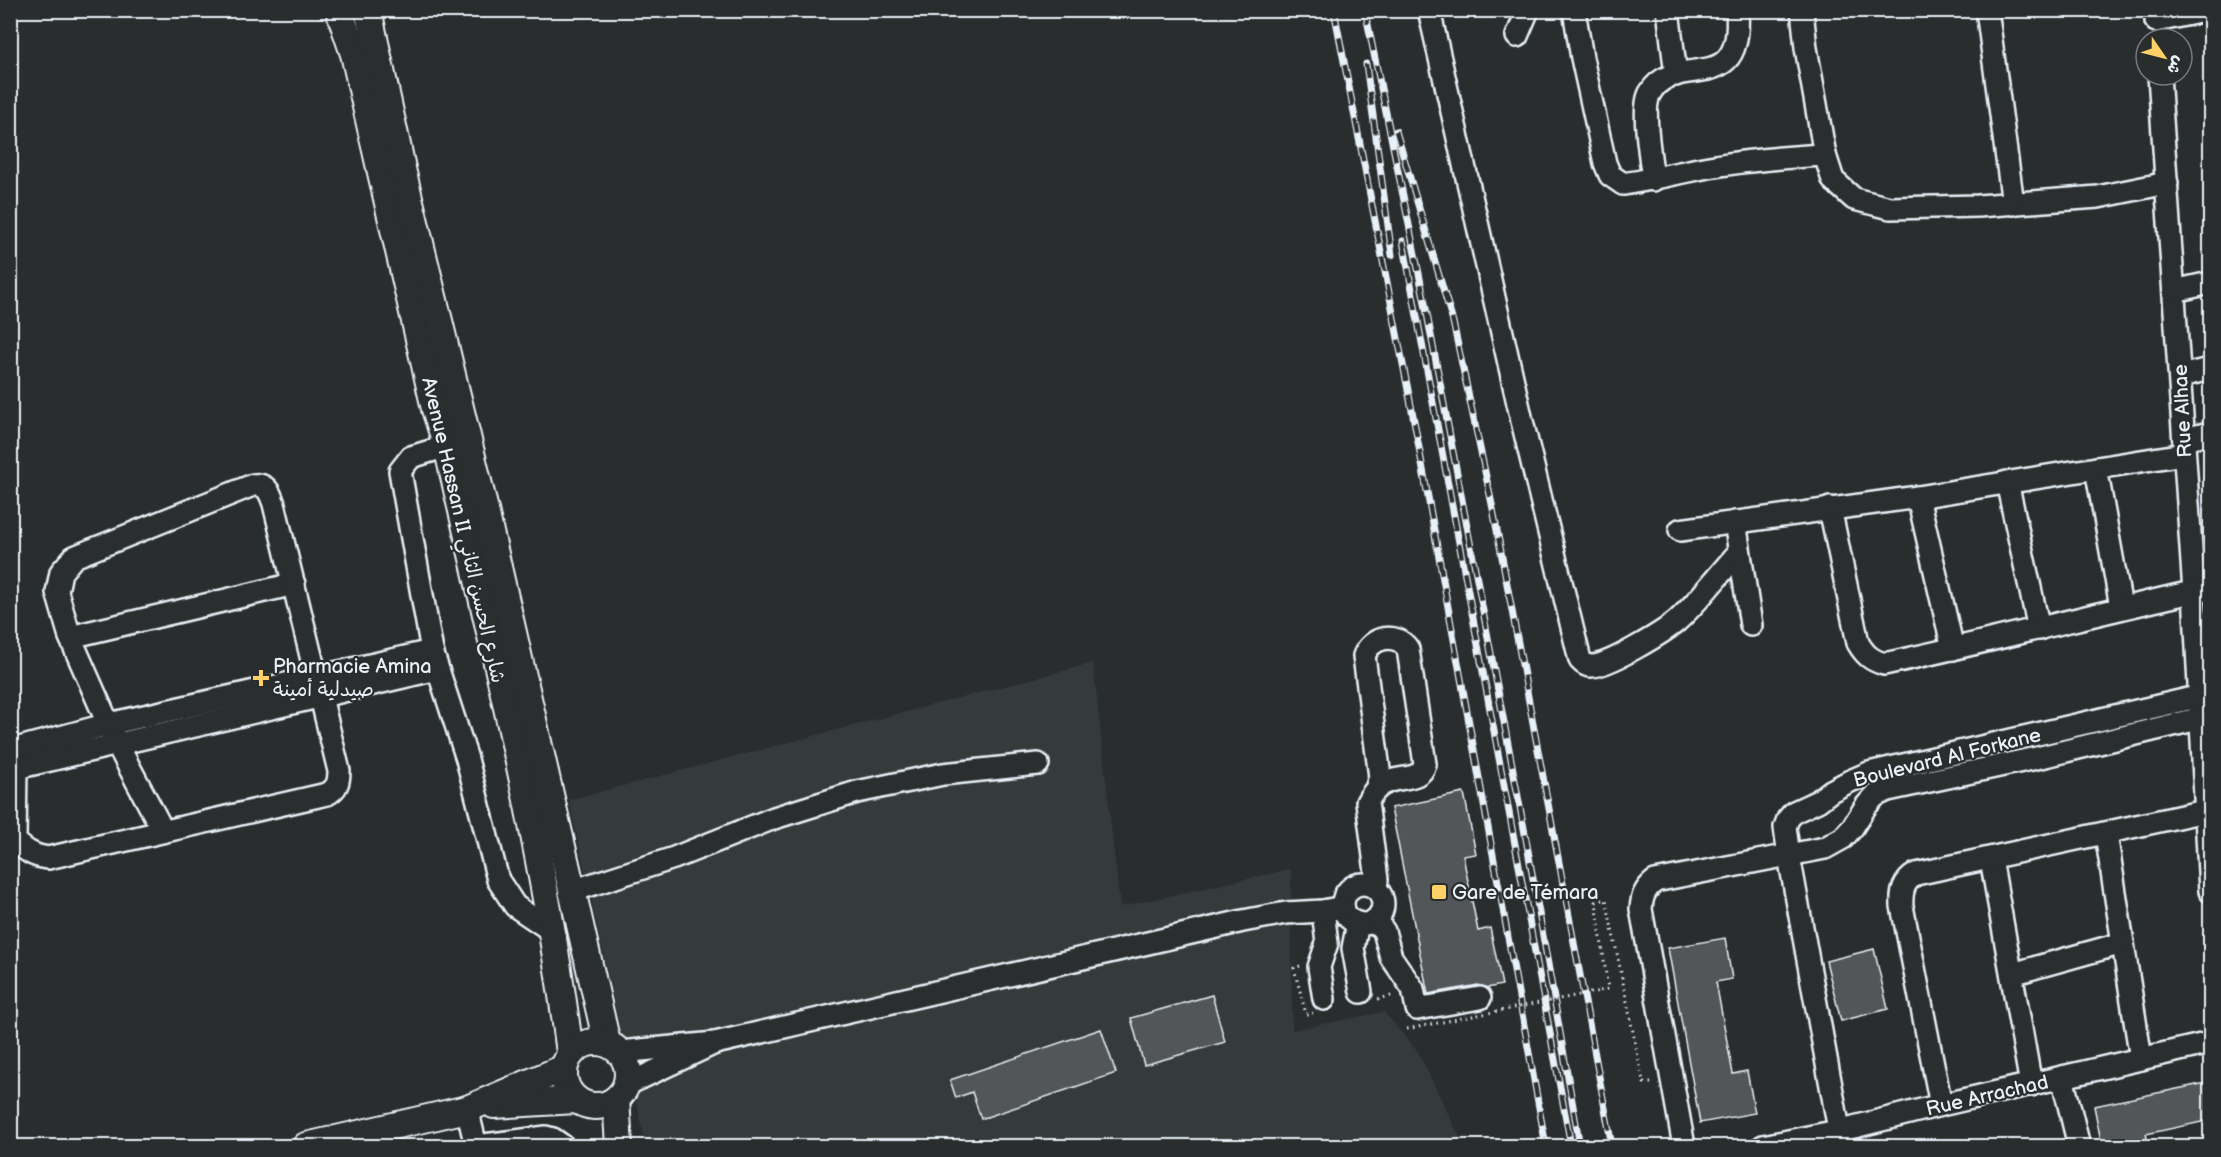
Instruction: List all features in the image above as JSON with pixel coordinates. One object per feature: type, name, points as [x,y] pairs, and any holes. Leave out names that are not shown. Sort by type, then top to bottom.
[{"type":"main road","name":"Avenue Hassan II شارع الحسن الثاني","points":[[339,10],[354,54],[511,727],[560,972],[567,1060],[566,1086],[603,1097]]},
{"type":"main road","name":"Avenue Hassan II شارع الحسن الثاني","points":[[368,10],[403,173],[484,506],[572,891],[613,1048],[626,1062],[628,1073],[603,1097],[606,1146]]},
{"type":"main road","points":[[471,1107],[567,1060],[587,1042],[598,1041],[613,1048]]},
{"type":"main road","name":"Avenue Hassan II شارع الحسن الثاني","points":[[603,1097],[620,1146]]},
{"type":"main road","points":[[306,1146],[471,1107],[603,1097]]},
{"type":"street","points":[[1429,10],[1522,421],[1580,660],[1587,665],[1597,666],[1638,647],[1659,634],[1677,621],[1740,552]]},
{"type":"street","points":[[1517,36],[1528,10]]},
{"type":"street","points":[[1574,10],[1599,140],[1610,175],[1623,184],[1769,157],[1825,155]]},
{"type":"street","points":[[1668,10],[1676,75]]},
{"type":"street","points":[[1653,180],[1646,114],[1650,93],[1664,78],[1721,65],[1735,51],[1737,10]]},
{"type":"street","points":[[1802,10],[1806,48],[1825,155],[1833,180],[1854,199],[1890,208],[2013,204],[2098,197],[2167,183]]},
{"type":"street","points":[[1987,10],[2013,204]]},
{"type":"street","points":[[2156,23],[2209,10]]},
{"type":"street","name":"Rue Alhae","points":[[2160,87],[2184,446],[2202,590],[2205,811],[2211,891]]},
{"type":"street","points":[[2174,291],[2211,283]]},
{"type":"street","points":[[2180,376],[2211,369]]},
{"type":"street","points":[[1680,530],[1918,497],[2096,468],[2184,446],[2211,433]]},
{"type":"street","points":[[447,446],[411,457],[399,471],[435,660],[466,759],[498,880],[515,906],[552,931]]},
{"type":"street","points":[[2096,468],[2121,607]]},
{"type":"street","points":[[2007,482],[2039,629]]},
{"type":"street","points":[[163,831],[113,734],[70,637],[57,592],[61,572],[74,557],[253,484],[263,486],[271,496],[294,584],[319,687],[339,771],[337,785],[333,791],[163,831],[48,858],[30,854],[13,842],[12,755],[113,734],[319,687],[435,660]]},
{"type":"street","points":[[1918,497],[1953,649]]},
{"type":"street","points":[[1830,508],[1858,643],[1872,661],[1884,664],[2039,629],[2121,607],[2202,590]]},
{"type":"street","points":[[1735,522],[1750,625]]},
{"type":"street","points":[[70,637],[294,584]]},
{"type":"street","points":[[1376,789],[1388,782],[1420,775],[1425,764],[1409,656],[1404,643],[1397,639],[1377,640],[1371,643],[1364,656],[1380,777],[1376,789],[1368,800],[1367,809],[1376,872],[1376,888]]},
{"type":"street","name":"Boulevard Al Forkane","points":[[2204,695],[1869,773],[1839,786],[1818,801],[1794,812],[1785,827],[1789,856],[1826,849],[1834,844],[1852,828],[1875,796],[1888,790],[2041,757],[2205,717]]},
{"type":"street","points":[[572,891],[674,858],[774,818],[857,792],[943,774],[1038,764]]},
{"type":"street","points":[[1941,1105],[1902,895],[1909,878],[1916,874],[2205,811]]},
{"type":"street","points":[[2106,834],[2141,1059]]},
{"type":"street","points":[[1684,1146],[1641,909],[1644,893],[1655,881],[1789,856],[1840,1139]]},
{"type":"street","points":[[1991,859],[2031,1085]]},
{"type":"street","points":[[1324,999],[1319,967],[1327,943],[1333,909],[1349,889],[1358,884],[1367,884],[1376,888],[1382,896],[1383,905],[1379,925],[1384,932],[1391,957],[1413,989],[1417,1009],[1480,998]]},
{"type":"street","points":[[613,1048],[715,1043],[1286,913],[1333,909],[1364,924],[1373,921],[1380,914]]},
{"type":"street","points":[[1358,922],[1353,948],[1361,992]]},
{"type":"street","points":[[2012,974],[2123,943]]},
{"type":"street","points":[[603,1097],[715,1043]]},
{"type":"street","name":"Rue Arrachad","points":[[1762,1146],[1840,1139],[1941,1105],[2211,1043]]},
{"type":"street","points":[[2062,1077],[2079,1146]]},
{"type":"street","points":[[471,1107],[476,1146],[546,1137],[563,1146]]},
{"type":"path","points":[[1407,1029],[1608,989],[1596,902],[1606,899],[1642,1076]]},
{"type":"shaded area","points":[[1093,663],[1120,907],[1291,869],[1292,1030],[1384,1012],[1418,1052],[1464,1146],[646,1146],[569,800]]},
{"type":"building","name":"Gare de Témara","points":[[1464,793],[1476,854],[1463,856],[1478,931],[1490,928],[1502,985],[1487,988],[1478,985],[1428,994],[1391,808]]},
{"type":"building","points":[[1725,938],[1732,979],[1716,982],[1733,1074],[1747,1071],[1755,1113],[1700,1123],[1668,948]]},
{"type":"building","points":[[1874,949],[1888,1009],[1841,1021],[1826,961]]},
{"type":"building","points":[[1212,995],[1225,1042],[1144,1065],[1131,1018]]},
{"type":"building","points":[[1101,1029],[1116,1073],[981,1119],[972,1092],[956,1098],[950,1080]]},
{"type":"building","points":[[2211,1082],[2211,1120],[2146,1134],[2149,1146],[2102,1146],[2094,1106]]},
{"type":"railway","points":[[1334,10],[1416,431],[1546,1146]]},
{"type":"railway","points":[[1365,10],[1424,298],[1526,839],[1580,1146]]},
{"type":"railway","points":[[1366,64],[1392,255]]},
{"type":"railway","points":[[1396,131],[1453,322],[1493,509],[1612,1146]]},
{"type":"railway","points":[[1403,241],[1571,1146]]},
{"type":"place","name":"Pharmacie Amina صيدلية أمينة","points":[[261,678]]},
{"type":"place","name":"Gare de Témara","points":[[1439,892]]}]
